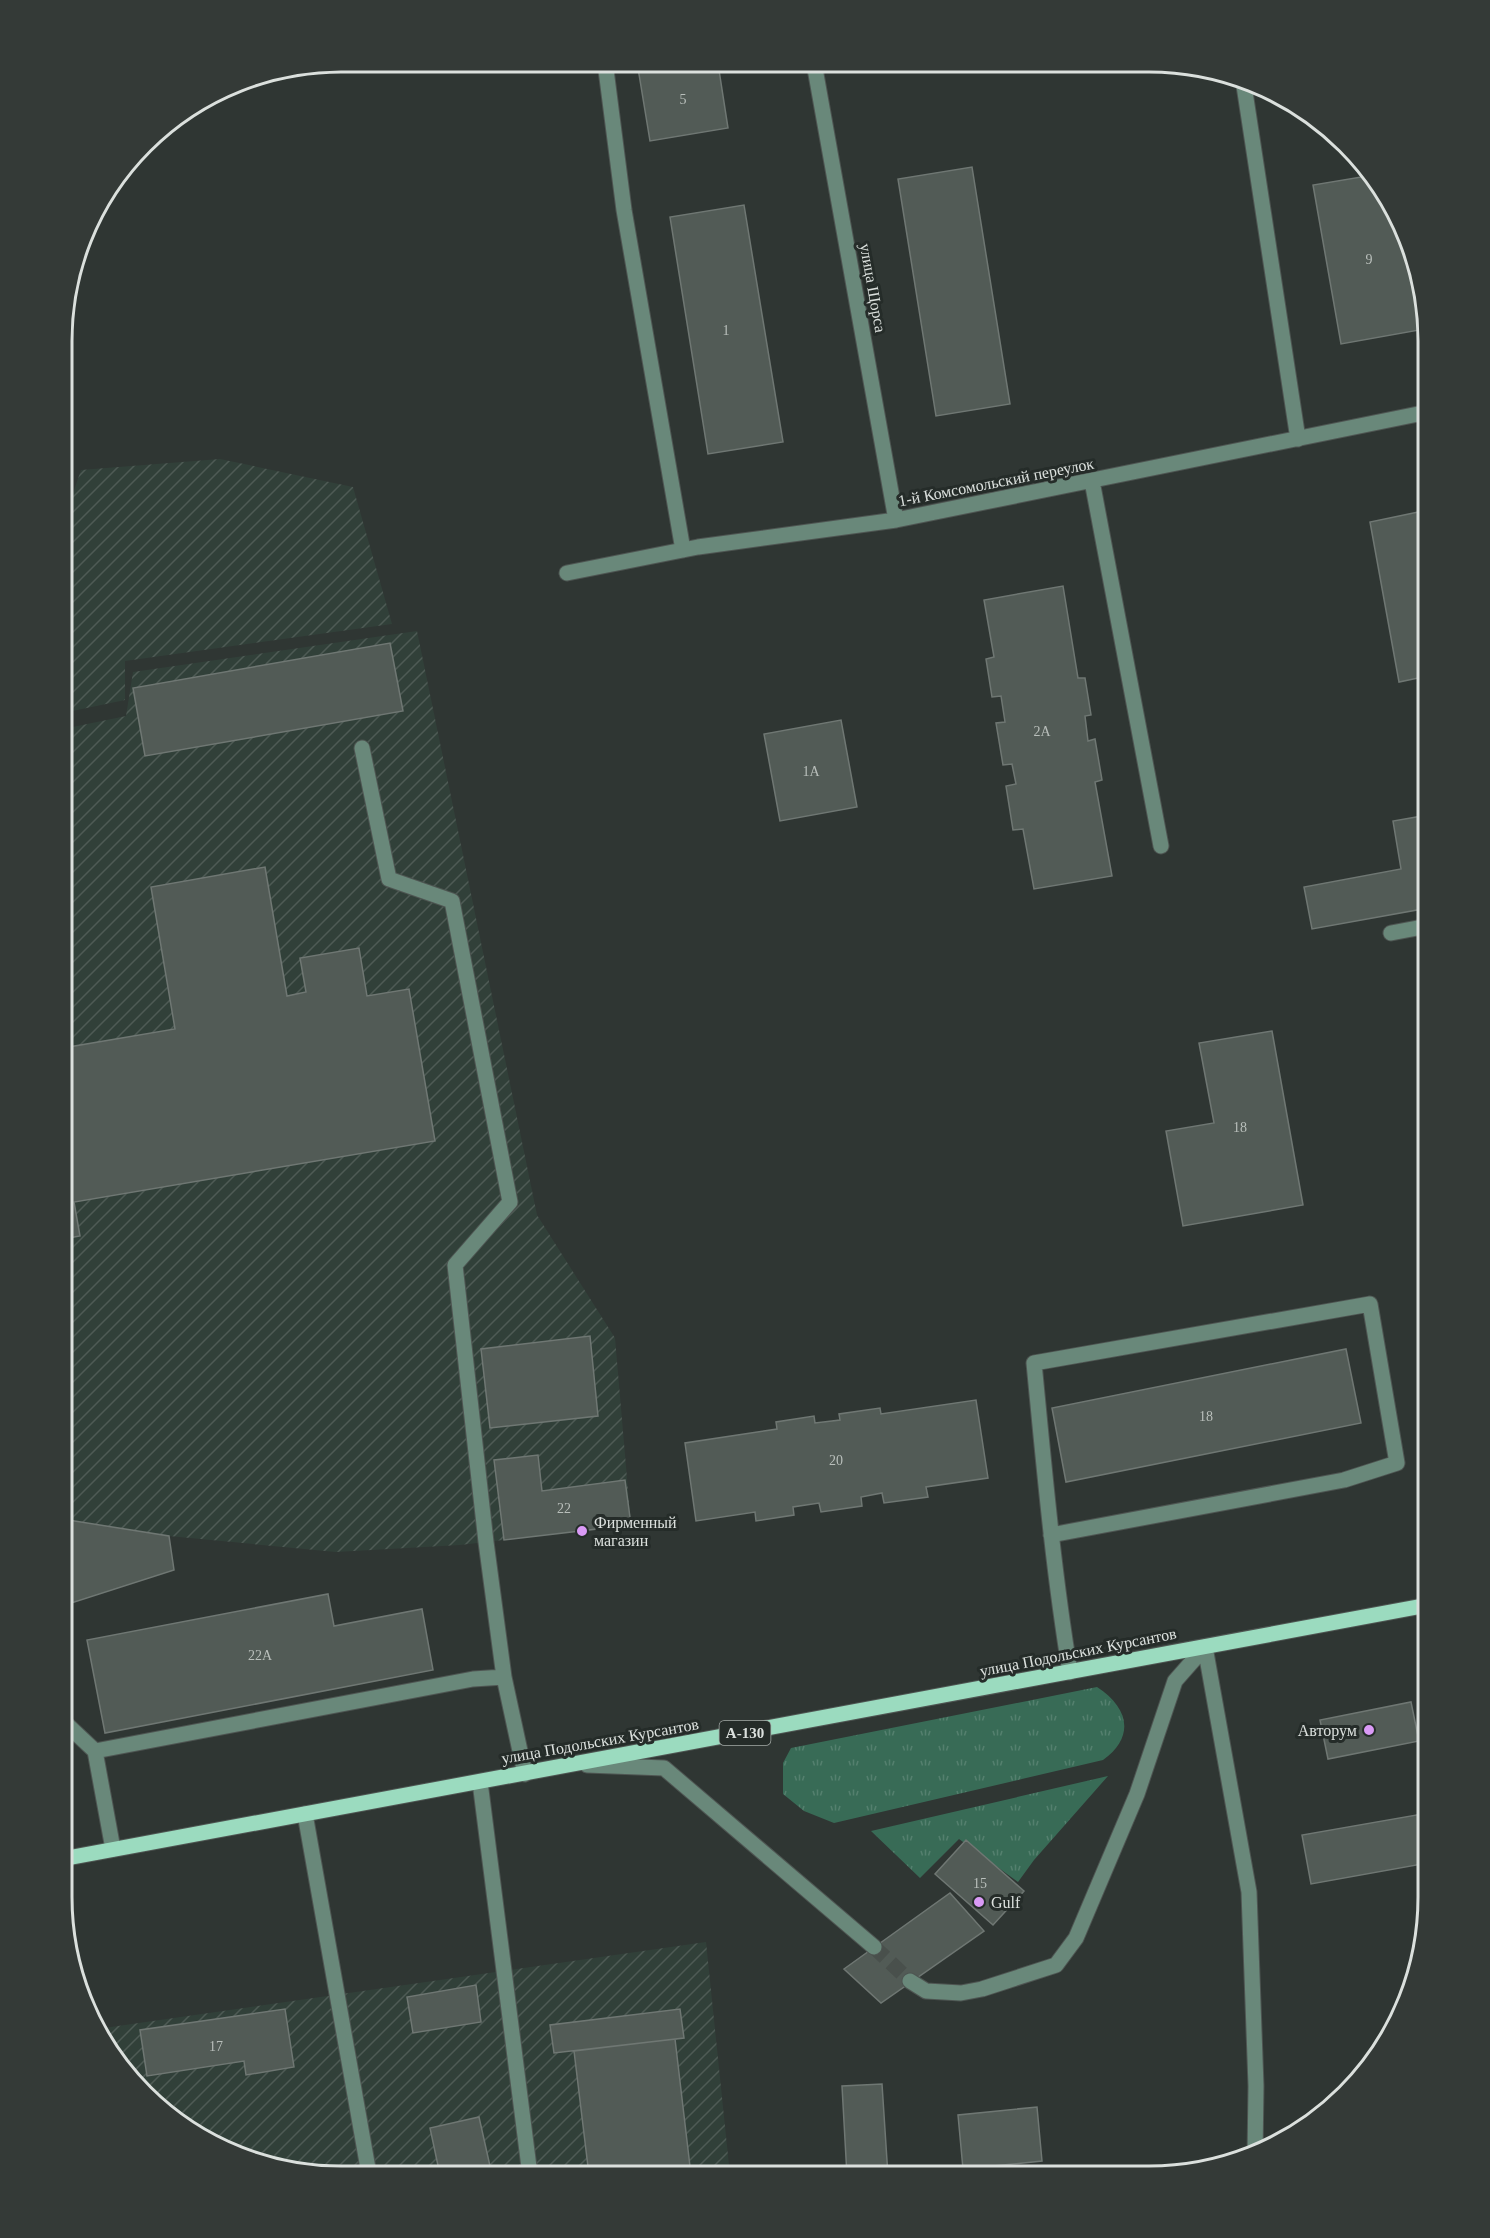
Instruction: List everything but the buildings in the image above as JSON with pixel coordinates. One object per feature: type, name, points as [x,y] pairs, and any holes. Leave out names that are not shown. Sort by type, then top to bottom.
[{"type":"main road","name":"улица Подольских Курсантов","points":[[72,1857],[1418,1607]]},
{"type":"street","points":[[605,72],[624,210],[683,550]]},
{"type":"street","name":"улица Щорса","points":[[816,72],[896,520]]},
{"type":"street","points":[[1245,89],[1298,439]]},
{"type":"street","name":"1-й Комсомольский переулок","points":[[567,573],[683,550],[896,520],[1418,414]]},
{"type":"street","points":[[1092,481],[1161,846]]},
{"type":"street","points":[[362,748],[389,879],[452,902],[510,1202],[455,1265],[486,1542],[504,1677],[525,1773]]},
{"type":"street","points":[[1391,933],[1418,928]]},
{"type":"street","points":[[1051,1535],[1344,1480],[1397,1463],[1370,1304],[1034,1363],[1051,1535],[1070,1672]]},
{"type":"street","points":[[910,1981],[926,1991],[960,1993],[982,1989],[1056,1965],[1076,1938],[1137,1794],[1175,1681],[1205,1647]]},
{"type":"street","points":[[1205,1647],[1249,1892],[1256,2086],[1255,2144]]},
{"type":"street","points":[[95,1751],[473,1679],[504,1677]]},
{"type":"street","points":[[72,1729],[95,1751],[113,1850]]},
{"type":"street","points":[[575,1765],[664,1768],[874,1947]]},
{"type":"street","points":[[480,1782],[529,2166]]},
{"type":"street","points":[[305,1814],[368,2166]]},
{"type":"shaded area","points":[[220,459],[353,487],[392,624],[125,661],[125,700],[72,711],[72,496],[81,470]]},
{"type":"shaded area","points":[[417,631],[537,1215],[615,1338],[631,1525],[460,1545],[336,1552],[169,1536],[72,1521],[72,727],[126,716],[133,672]]},
{"type":"shaded area","points":[[706,1942],[729,2166],[341,2166],[289,2161],[238,2146],[192,2121],[164,2099],[139,2074],[106,2028]]},
{"type":"green space","points":[[1097,1687],[1116,1703],[1124,1722],[1124,1732],[1120,1741],[1103,1760],[834,1823],[804,1811],[783,1794],[783,1763],[791,1748]]},
{"type":"green space","points":[[1108,1776],[1034,1860],[1018,1882],[959,1839],[920,1878],[871,1831]]},
{"type":"tunnel","points":[[874,1947],[910,1981]]},
{"type":"place","name":"Фирменный магазин","points":[[582,1531]]},
{"type":"place","name":"Авторум","points":[[1369,1730]]},
{"type":"place","name":"Gulf","points":[[979,1902]]}]
